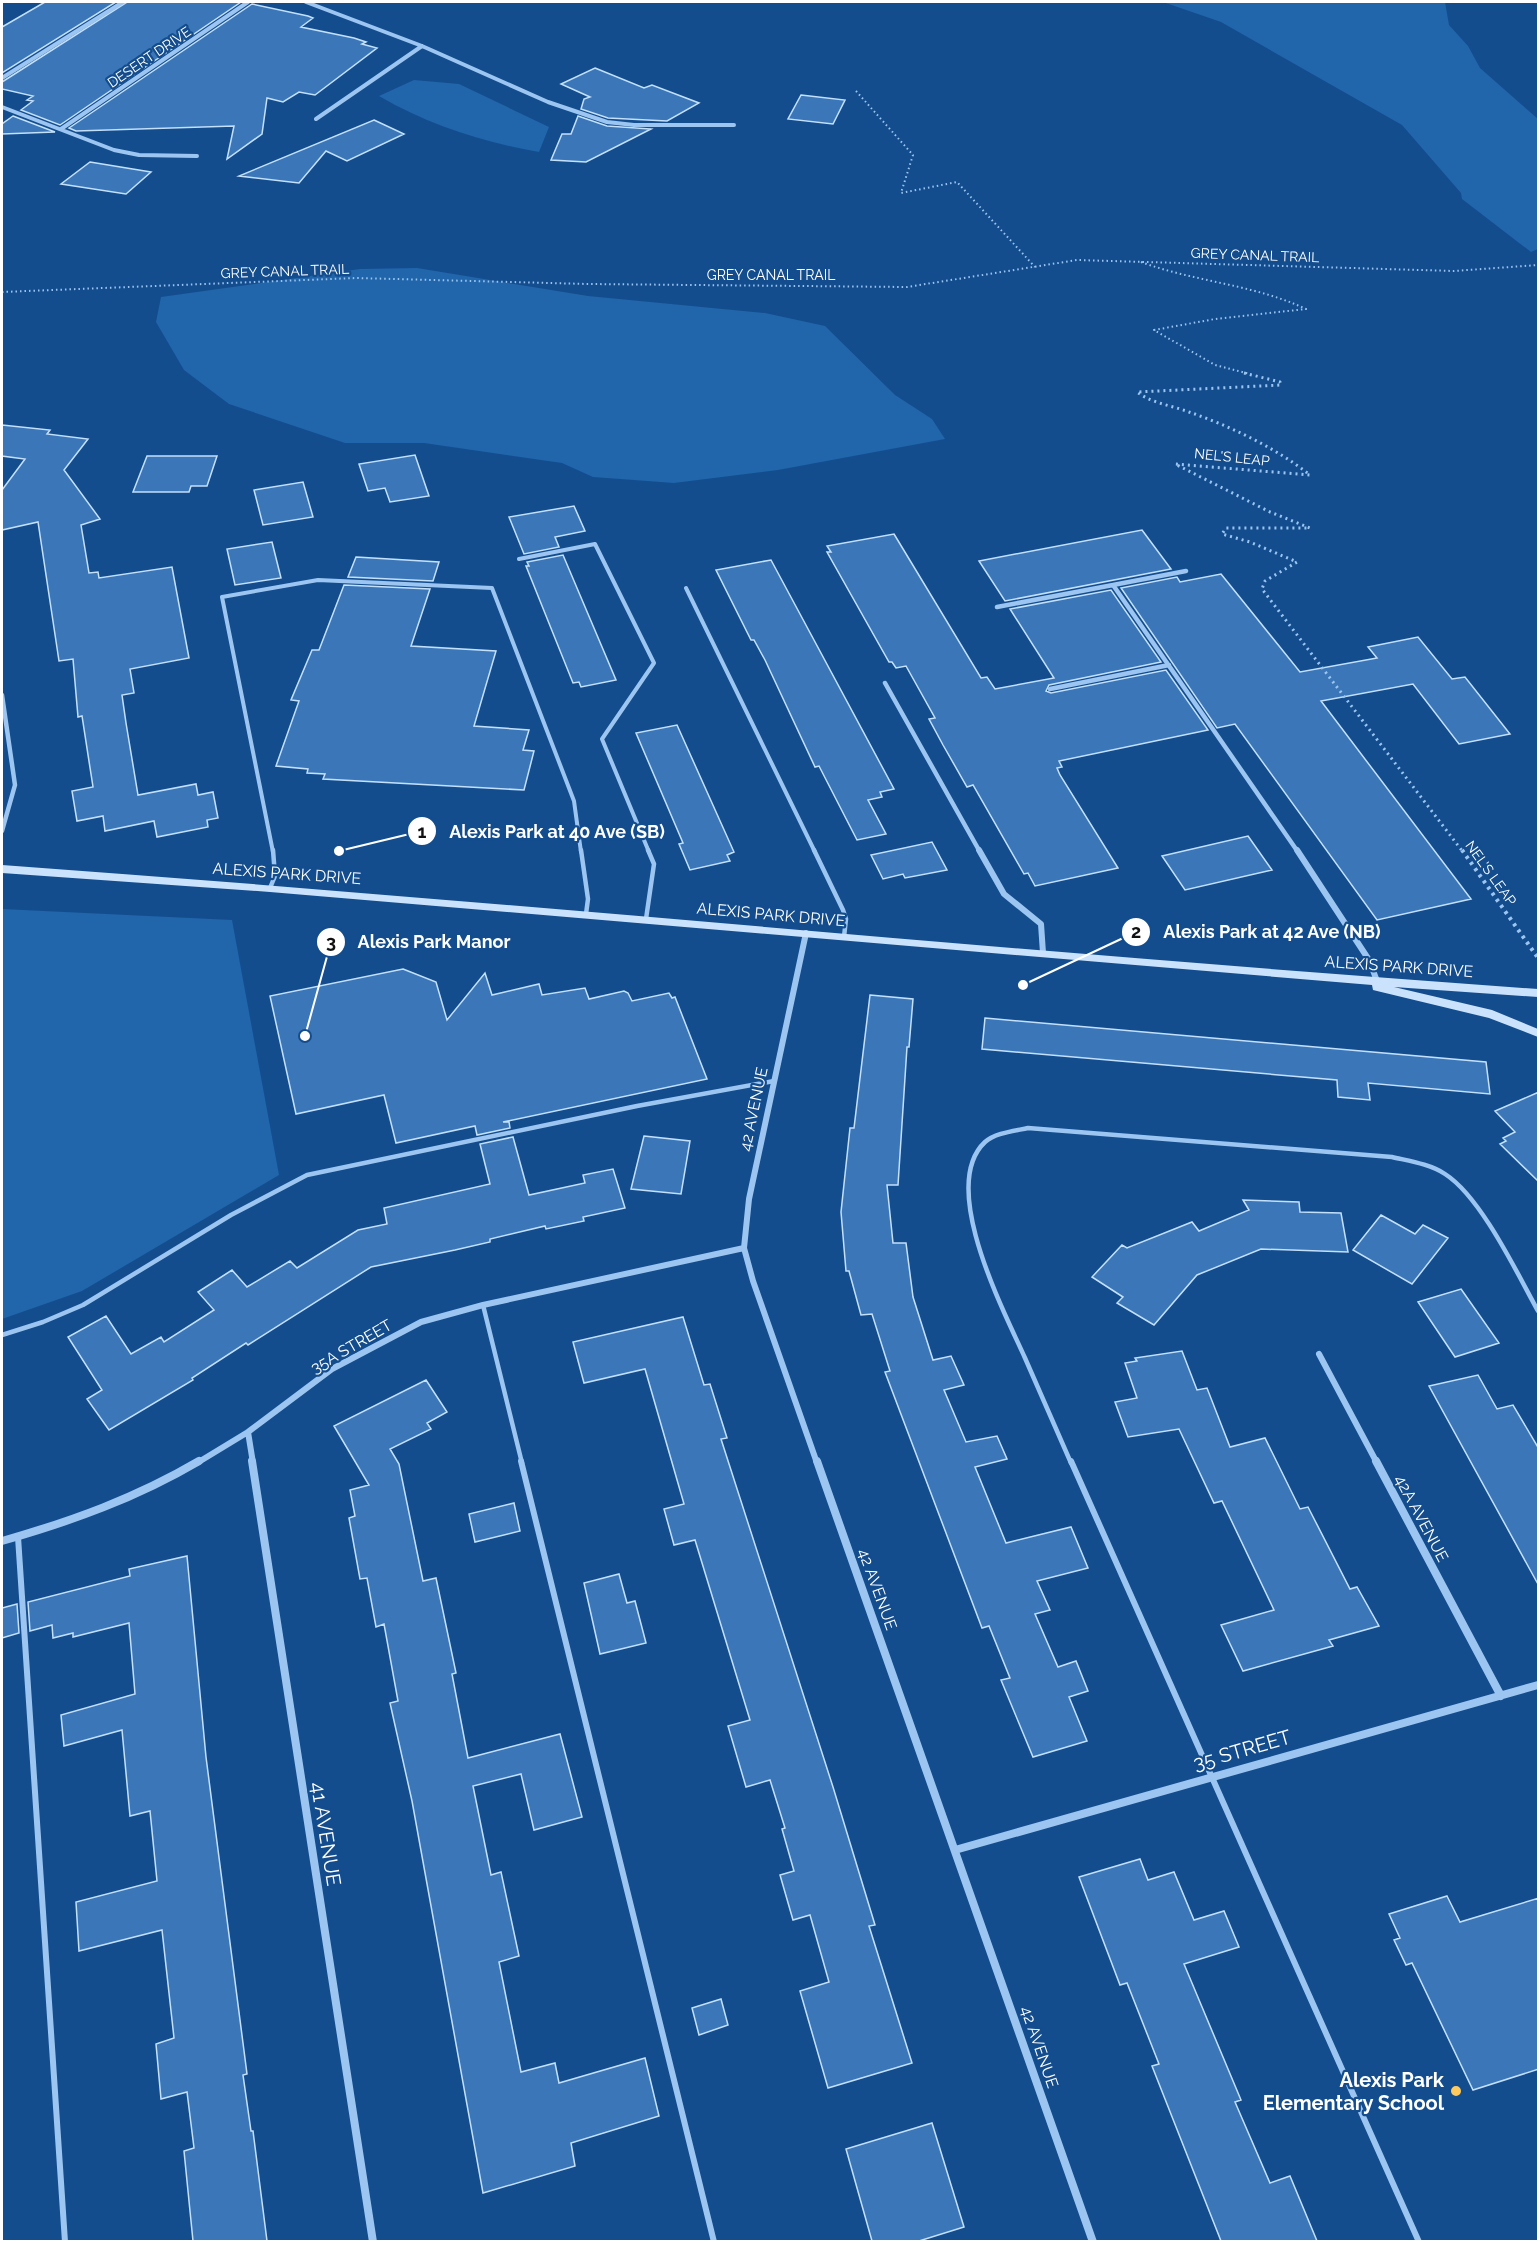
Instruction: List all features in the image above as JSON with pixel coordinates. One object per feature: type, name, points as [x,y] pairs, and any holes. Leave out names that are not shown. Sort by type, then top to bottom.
[{"type":"street","points":[[2,78],[123,2]]},
{"type":"street","name":"DESERT DRIVE","points":[[61,129],[248,2]]},
{"type":"street","points":[[306,2],[422,46],[548,102],[607,122],[634,125],[734,125]]},
{"type":"street","points":[[316,119],[422,46]]},
{"type":"street","points":[[2,107],[114,150],[139,155],[197,156]]},
{"type":"street","points":[[997,607],[1186,571]]},
{"type":"street","points":[[1113,585],[1294,846],[1369,960],[1377,981]]},
{"type":"street","points":[[1050,689],[1169,665]]},
{"type":"street","points":[[885,683],[1004,894],[1041,924],[1043,954]]},
{"type":"street","points":[[2,695],[15,785],[2,831]]},
{"type":"street","name":"ALEXIS PARK DRIVE","points":[[2,869],[270,888],[1043,954],[1539,993]]},
{"type":"street","name":"42 AVENUE","points":[[806,933],[749,1199],[744,1248],[753,1281],[1093,2241]]},
{"type":"street","points":[[1338,978],[1492,1014],[1539,1033]]},
{"type":"street","name":"35A STREET","points":[[2,1541],[115,1505],[169,1479],[248,1432],[332,1369],[421,1322],[483,1305],[744,1248]]},
{"type":"street","name":"42A AVENUE","points":[[1319,1354],[1501,1696]]},
{"type":"street","name":"41 AVENUE","points":[[248,1432],[372,2241]]},
{"type":"street","name":"35 STREET","points":[[955,1850],[1539,1685]]},
{"type":"lane","points":[[519,559],[595,544],[654,663],[602,739],[654,864],[645,919]]},
{"type":"lane","points":[[270,888],[275,876],[273,848],[222,597],[318,580],[492,588],[574,801],[588,899],[585,914]]},
{"type":"lane","points":[[686,588],[843,910],[846,920],[844,937]]},
{"type":"lane","points":[[2,1335],[103,1295],[276,1189],[307,1175],[637,1106],[774,1082]]},
{"type":"lane","points":[[1419,2241],[994,1289],[977,1243],[970,1202],[975,1154],[986,1141],[1028,1128],[1392,1157],[1421,1164],[1446,1174],[1465,1192],[1539,1311]]},
{"type":"lane","points":[[483,1305],[714,2241]]},
{"type":"lane","points":[[18,1537],[65,2241]]},
{"type":"path","points":[[856,91],[913,154],[901,193],[957,183],[1035,267]]},
{"type":"path","name":"GREY CANAL TRAIL","points":[[2,292],[356,278],[588,285],[907,287],[1077,260],[1454,271],[1539,265]]},
{"type":"path","name":"NEL'S LEAP","points":[[1141,262],[1174,274],[1248,288],[1306,309],[1215,319],[1154,330],[1215,365],[1280,382],[1281,385],[1139,390],[1137,392],[1151,402],[1204,419],[1308,472],[1310,475],[1304,476],[1222,466],[1175,464],[1270,512],[1310,528],[1238,526],[1226,528],[1222,534],[1250,542],[1297,562],[1265,581],[1262,589],[1476,869],[1539,958]]},
{"type":"shaded area","points":[[1163,2],[1445,2],[1449,25],[1468,46],[1480,68],[1538,119],[1538,249],[1531,252],[1462,199],[1461,193],[1402,125],[1221,22]]},
{"type":"shaded area","points":[[414,80],[459,84],[549,127],[539,152],[456,131],[417,116],[379,96]]},
{"type":"shaded area","points":[[417,268],[588,296],[765,313],[825,326],[895,395],[932,419],[945,439],[778,470],[674,483],[593,477],[562,463],[424,443],[345,443],[229,404],[184,370],[156,322],[161,297],[360,269]]},
{"type":"shaded area","points":[[2,909],[232,920],[279,1175],[82,1291],[2,1319]]},
{"type":"building","points":[[45,2],[116,2],[2,73],[2,27]]},
{"type":"building","points":[[127,2],[241,2],[60,125],[21,110],[33,101],[27,100],[33,96],[2,89],[2,82]]},
{"type":"building","points":[[252,4],[308,16],[313,18],[301,27],[354,38],[366,42],[362,44],[377,48],[315,95],[299,92],[283,102],[267,98],[262,134],[227,159],[234,126],[76,131],[69,128]]},
{"type":"building","points":[[595,68],[644,88],[652,85],[699,103],[667,121],[608,118],[581,109],[584,99],[590,97],[561,84]]},
{"type":"building","points":[[801,95],[845,100],[833,124],[788,119]]},
{"type":"building","points":[[13,116],[55,132],[2,134],[2,124]]},
{"type":"building","points":[[578,116],[607,126],[651,129],[586,162],[551,160],[562,134],[571,134]]},
{"type":"building","points":[[374,120],[404,134],[347,161],[326,151],[299,183],[239,176]]},
{"type":"building","points":[[90,162],[151,172],[126,194],[61,184]]},
{"type":"building","points":[[2,425],[50,430],[47,434],[88,439],[64,470],[100,519],[81,525],[89,573],[98,572],[99,578],[172,567],[189,658],[130,669],[134,693],[122,695],[138,795],[196,784],[198,795],[213,792],[218,818],[207,820],[208,827],[157,837],[154,821],[105,831],[103,816],[77,821],[72,791],[93,787],[82,716],[78,717],[73,659],[59,661],[38,522],[2,530],[2,490],[25,459],[2,456]]},
{"type":"building","points":[[415,455],[429,496],[390,502],[385,488],[368,491],[359,464]]},
{"type":"building","points":[[147,456],[217,456],[207,486],[191,486],[189,492],[133,492]]},
{"type":"building","points":[[303,482],[313,517],[263,525],[254,490]]},
{"type":"building","points":[[574,506],[585,531],[555,537],[559,547],[524,554],[509,517]]},
{"type":"building","points":[[1142,530],[1171,569],[1005,601],[979,561]]},
{"type":"building","points":[[894,534],[981,678],[987,677],[995,689],[1054,678],[1010,609],[1111,590],[1161,662],[1049,685],[1046,691],[1051,693],[1166,670],[1208,730],[1059,761],[1062,767],[1057,768],[1060,775],[1118,868],[1035,886],[1028,873],[1024,874],[973,785],[967,787],[943,745],[929,719],[935,718],[906,666],[896,668],[892,662],[889,662],[827,552],[831,552],[827,546]]},
{"type":"building","points":[[272,542],[281,578],[235,585],[227,549]]},
{"type":"building","points":[[563,555],[616,680],[581,687],[579,682],[573,683],[526,566],[529,566],[527,562]]},
{"type":"building","points":[[356,557],[439,562],[433,581],[348,577]]},
{"type":"building","points":[[771,560],[894,789],[880,792],[882,797],[868,800],[886,834],[857,840],[819,766],[815,767],[765,660],[754,640],[751,640],[716,570]]},
{"type":"building","points":[[1221,574],[1300,672],[1377,658],[1368,647],[1418,637],[1452,679],[1465,677],[1510,734],[1459,744],[1413,684],[1321,701],[1471,899],[1377,920],[1235,724],[1217,728],[1121,588],[1177,577],[1180,582]]},
{"type":"building","points":[[344,585],[430,589],[411,646],[496,651],[474,726],[529,730],[523,750],[534,751],[524,790],[323,779],[325,774],[307,773],[308,769],[276,766],[299,701],[291,700],[312,650],[319,650]]},
{"type":"building","points":[[677,725],[734,852],[727,855],[730,861],[690,870],[679,844],[683,843],[636,733]]},
{"type":"building","points":[[1248,836],[1272,870],[1185,890],[1162,856]]},
{"type":"building","points":[[932,842],[947,870],[905,878],[903,874],[883,879],[871,855]]},
{"type":"building","points":[[403,969],[436,982],[447,1020],[485,973],[492,995],[539,984],[542,995],[585,988],[589,999],[624,991],[628,993],[632,1001],[669,993],[672,998],[675,997],[707,1079],[503,1122],[509,1122],[510,1128],[477,1135],[475,1126],[396,1143],[384,1095],[296,1114],[270,996]]},
{"type":"building","points":[[870,995],[913,999],[909,1047],[907,1047],[898,1185],[887,1185],[893,1243],[906,1243],[913,1297],[933,1360],[951,1356],[964,1385],[944,1390],[966,1442],[997,1436],[1007,1459],[975,1467],[1006,1543],[1071,1527],[1088,1568],[1037,1581],[1050,1610],[1035,1614],[1058,1667],[1076,1661],[1088,1691],[1069,1697],[1087,1741],[1033,1757],[1001,1680],[1010,1678],[989,1626],[982,1628],[885,1372],[890,1371],[872,1314],[861,1315],[849,1271],[846,1271],[841,1212],[850,1128],[854,1128]]},
{"type":"building","points":[[985,1018],[1486,1062],[1490,1094],[1368,1083],[1370,1100],[1338,1097],[1337,1080],[982,1049]]},
{"type":"building","points":[[1539,1092],[1539,1182],[1500,1144],[1506,1141],[1503,1138],[1515,1132],[1495,1111]]},
{"type":"building","points":[[644,1136],[690,1141],[681,1194],[631,1189]]},
{"type":"building","points":[[513,1137],[529,1195],[585,1183],[583,1175],[613,1169],[625,1208],[583,1217],[584,1221],[546,1229],[545,1226],[490,1239],[490,1242],[371,1267],[248,1345],[246,1343],[192,1378],[193,1380],[109,1430],[87,1399],[102,1390],[68,1337],[106,1316],[131,1354],[161,1337],[164,1342],[214,1310],[198,1292],[232,1270],[247,1287],[290,1261],[297,1268],[358,1230],[387,1224],[384,1208],[490,1184],[480,1144]]},
{"type":"building","points":[[1243,1200],[1299,1202],[1300,1212],[1341,1213],[1348,1252],[1261,1249],[1197,1275],[1154,1325],[1117,1303],[1123,1297],[1092,1277],[1122,1245],[1127,1248],[1192,1222],[1199,1231],[1249,1210]]},
{"type":"building","points":[[1381,1215],[1415,1234],[1423,1225],[1448,1238],[1412,1284],[1353,1250]]},
{"type":"building","points":[[1461,1289],[1499,1343],[1455,1357],[1418,1302]]},
{"type":"building","points":[[683,1317],[704,1385],[710,1384],[727,1438],[721,1439],[833,1787],[875,1925],[869,1926],[912,2063],[828,2088],[800,1991],[829,1982],[810,1915],[793,1920],[780,1875],[794,1871],[782,1829],[785,1828],[770,1780],[746,1787],[728,1726],[750,1720],[695,1540],[674,1545],[664,1509],[684,1504],[645,1369],[584,1383],[573,1342]]},
{"type":"building","points":[[1182,1351],[1197,1390],[1207,1388],[1230,1447],[1265,1438],[1300,1509],[1308,1507],[1350,1589],[1357,1587],[1379,1626],[1329,1640],[1333,1646],[1243,1671],[1221,1625],[1274,1610],[1222,1501],[1214,1503],[1179,1429],[1128,1437],[1115,1402],[1137,1398],[1125,1363],[1137,1361],[1135,1358]]},
{"type":"building","points":[[1478,1375],[1497,1409],[1513,1405],[1539,1449],[1539,1586],[1429,1386]]},
{"type":"building","points":[[426,1380],[447,1412],[427,1423],[431,1429],[390,1449],[399,1464],[423,1581],[436,1578],[456,1673],[452,1674],[468,1758],[560,1734],[582,1817],[534,1830],[521,1774],[473,1786],[491,1875],[501,1872],[519,1956],[499,1962],[521,2072],[555,2063],[559,2083],[645,2058],[659,2116],[571,2143],[575,2166],[483,2193],[412,1801],[390,1703],[398,1701],[384,1624],[376,1627],[367,1578],[360,1579],[349,1518],[355,1516],[350,1490],[369,1485],[334,1426]]},
{"type":"building","points":[[514,1503],[520,1531],[475,1542],[469,1514]]},
{"type":"building","points":[[187,1556],[206,1757],[247,2074],[243,2075],[251,2131],[253,2131],[267,2241],[193,2241],[184,2151],[194,2148],[187,2092],[161,2099],[156,2044],[174,2038],[162,1930],[79,1951],[76,1902],[157,1881],[150,1811],[130,1816],[122,1730],[64,1746],[61,1715],[135,1694],[129,1623],[73,1637],[73,1633],[53,1638],[52,1625],[30,1631],[28,1602],[130,1576],[129,1569]]},
{"type":"building","points":[[619,1574],[627,1603],[635,1601],[646,1643],[600,1654],[584,1583]]},
{"type":"building","points":[[17,1604],[19,1633],[2,1638],[2,1608]]},
{"type":"building","points":[[1140,1859],[1148,1880],[1174,1872],[1194,1920],[1224,1911],[1239,1947],[1184,1964],[1241,2100],[1235,2102],[1270,2183],[1290,2176],[1317,2241],[1221,2241],[1152,2066],[1159,2064],[1127,1983],[1120,1985],[1079,1877]]},
{"type":"building","points":[[1447,1896],[1460,1922],[1539,1898],[1539,2069],[1473,2090],[1412,1963],[1406,1965],[1394,1940],[1400,1938],[1389,1914]]},
{"type":"building","points":[[721,1999],[728,2025],[699,2035],[692,2008]]},
{"type":"building","points":[[932,2123],[964,2227],[919,2241],[872,2241],[846,2149]]},
{"type":"place","name":"Alexis Park at 40 Ave (SB)","points":[[339,851]]},
{"type":"place","name":"Alexis Park at 42 Ave (NB)","points":[[1023,985]]},
{"type":"place","name":"Alexis Park Manor","points":[[305,1036]]},
{"type":"place","name":"Alexis Park Elementary School","points":[[1456,2091]]}]
